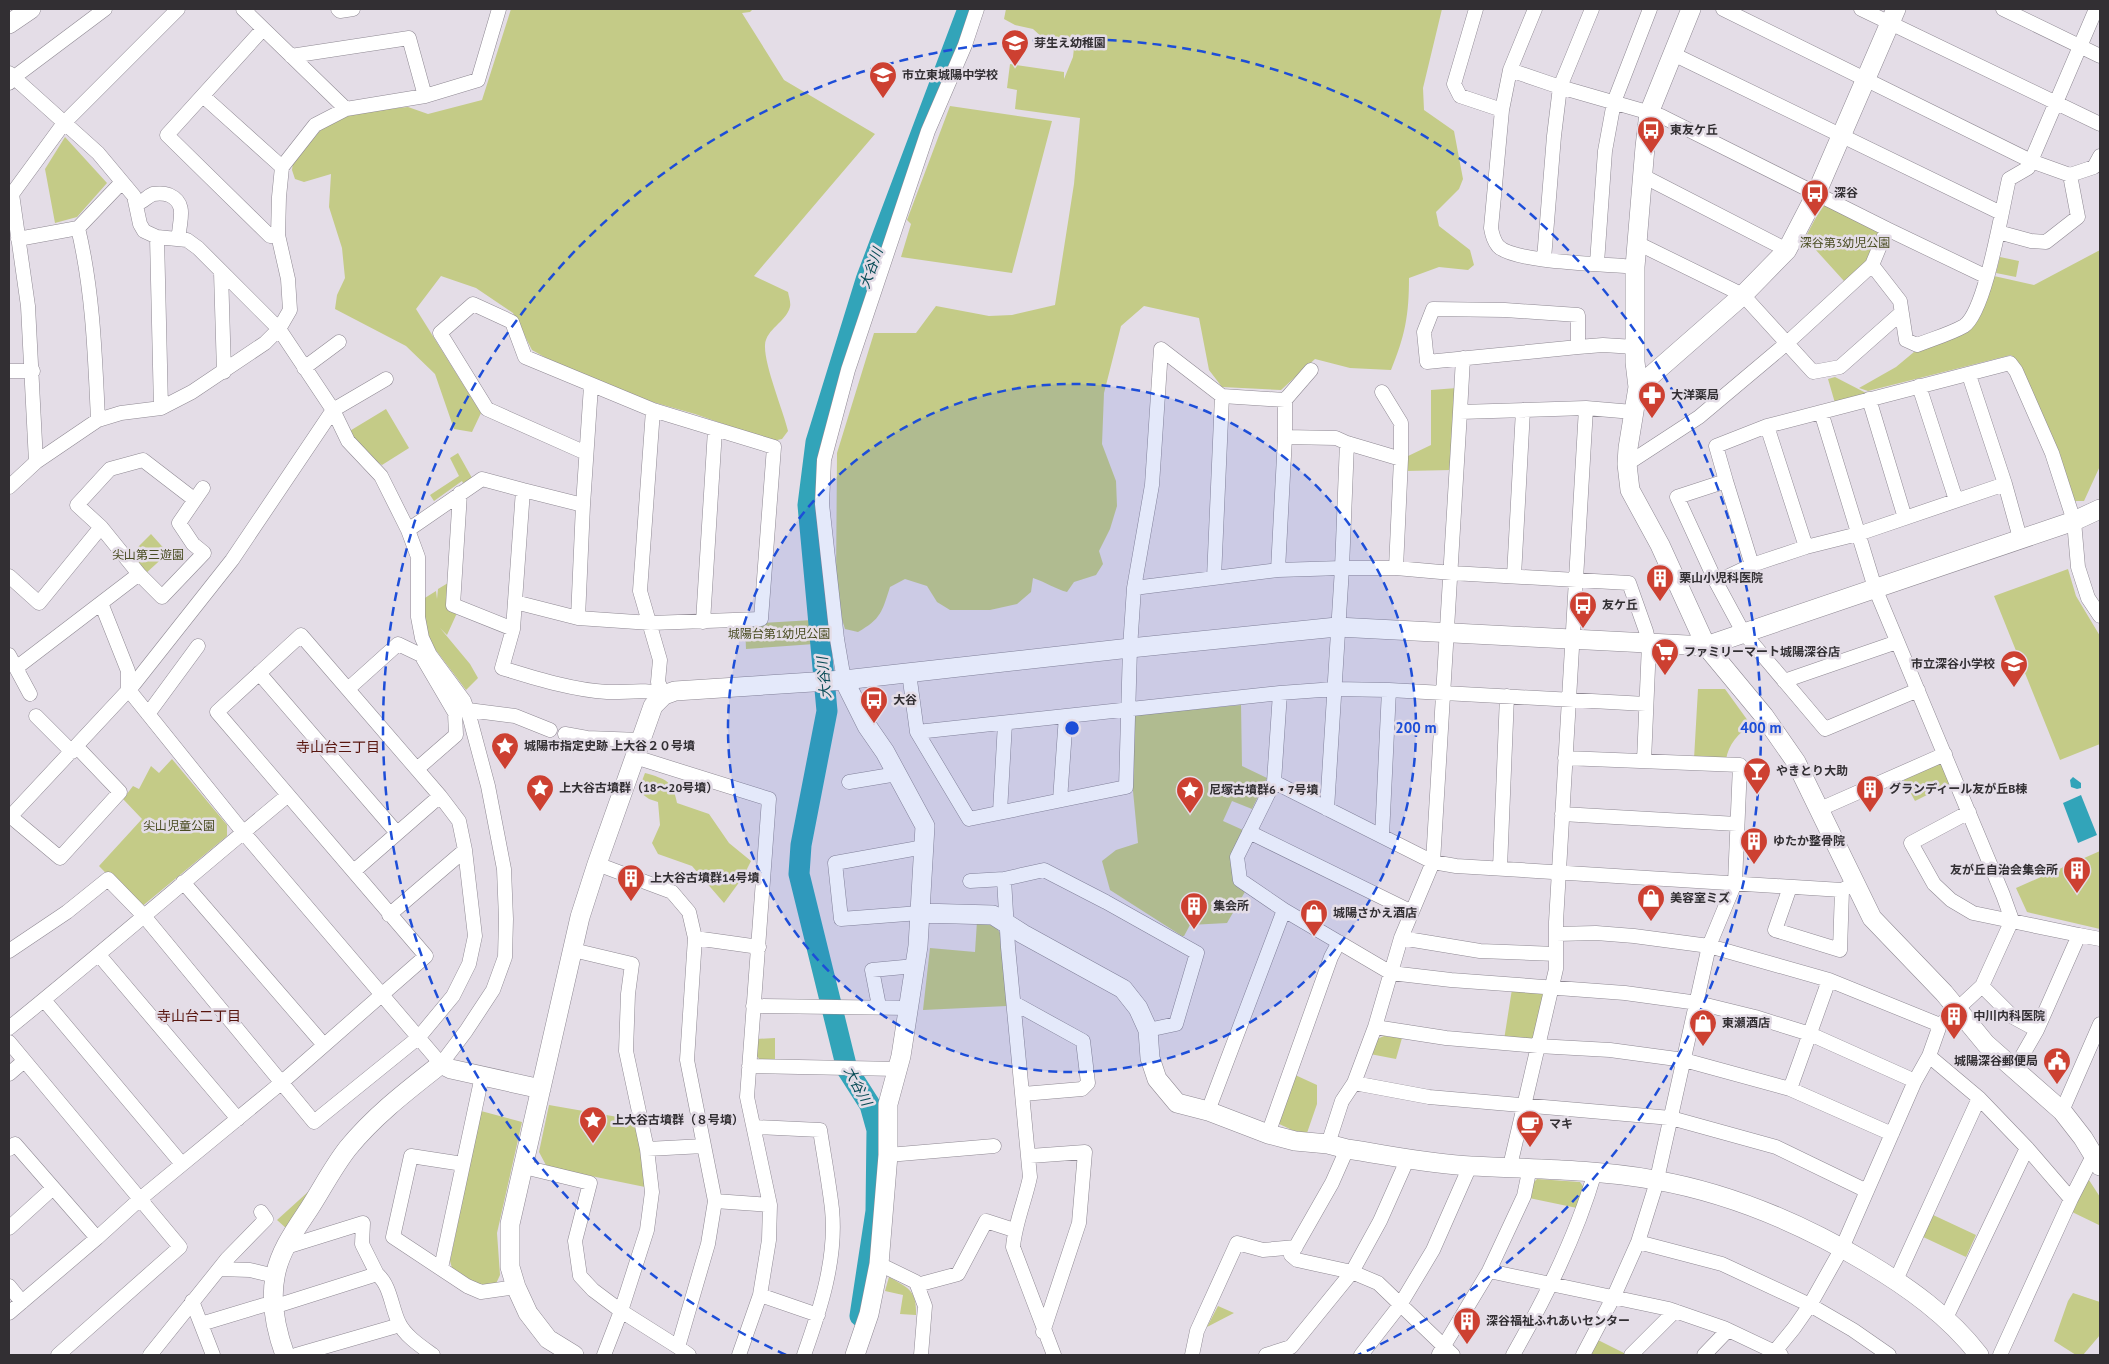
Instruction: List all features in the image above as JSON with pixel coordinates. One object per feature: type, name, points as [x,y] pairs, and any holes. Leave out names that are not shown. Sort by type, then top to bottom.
[{"type":"street","points":[[9,24],[30,9]]},
{"type":"street","points":[[105,9],[10,78],[98,154],[134,196],[140,224],[150,235],[179,238],[198,248],[279,330],[333,410],[348,441],[381,476],[408,530],[418,557],[418,618],[422,638],[430,655],[464,701],[488,786],[504,869],[506,919],[506,956],[493,990],[441,1064],[382,1112],[348,1149],[286,1247],[275,1276],[273,1306],[284,1354],[400,1325]]},
{"type":"street","points":[[36,462],[33,371],[28,306],[12,194],[64,123],[178,9]]},
{"type":"street","points":[[242,9],[346,110]]},
{"type":"street","points":[[338,9],[340,11],[353,9]]},
{"type":"street","points":[[9,487],[36,462],[98,420],[121,412],[161,408],[224,372],[265,343],[279,330],[290,310],[288,279],[278,235],[278,197],[282,167],[315,125],[346,110],[425,96],[478,80],[499,9]]},
{"type":"street","points":[[855,1355],[869,1314],[878,1264],[888,1155],[888,1104],[898,1069],[918,946],[925,826],[885,752],[832,681],[837,639],[822,504],[824,460],[848,370],[928,131],[965,46],[977,9]]},
{"type":"street","points":[[1476,9],[1454,84],[1460,96],[1502,110]]},
{"type":"street","points":[[1535,9],[1510,70],[1502,110],[1491,228],[1493,238],[1498,246],[1512,254],[1544,259],[1635,267]]},
{"type":"street","points":[[1544,259],[1560,87],[1592,9]]},
{"type":"street","points":[[1596,264],[1605,151],[1614,102],[1650,9]]},
{"type":"street","points":[[1691,9],[1649,113],[1635,267],[1635,347],[1638,387],[1627,464],[1630,490],[1660,545],[1706,646],[1764,716],[1796,762],[1820,809],[1848,887],[1872,918],[1957,1007],[1986,1044],[2062,1111],[2097,1160],[2071,1199],[2000,1355]]},
{"type":"street","points":[[1723,9],[2031,161],[2070,175],[2094,167],[2100,156]]},
{"type":"street","points":[[1862,9],[1893,16],[2055,104],[2100,124]]},
{"type":"street","points":[[2003,9],[2100,56]]},
{"type":"street","points":[[1872,265],[1900,301],[1906,340],[1917,345],[1963,326],[1973,315],[1995,250],[2009,179],[2028,168],[2096,9]]},
{"type":"street","points":[[1638,387],[1743,295],[1787,250],[1816,194],[1893,16]]},
{"type":"street","points":[[263,29],[167,135],[270,236],[278,235]]},
{"type":"street","points":[[291,56],[409,38],[425,96]]},
{"type":"street","points":[[1673,54],[2001,213]]},
{"type":"street","points":[[1510,70],[1560,87],[1661,116],[1987,277]]},
{"type":"street","points":[[202,96],[282,167]]},
{"type":"street","points":[[1998,232],[2031,241],[2046,242],[2078,217],[2070,175]]},
{"type":"street","points":[[1643,176],[1787,250]]},
{"type":"street","points":[[18,238],[78,228],[122,182]]},
{"type":"street","points":[[136,204],[153,194],[160,193],[174,198],[182,210],[179,238]]},
{"type":"street","points":[[78,228],[87,266],[94,332],[98,420]]},
{"type":"street","points":[[1627,464],[1699,417],[1788,343],[1872,265],[1887,229]]},
{"type":"street","points":[[157,237],[161,408]]},
{"type":"street","points":[[1637,242],[1743,295],[1813,372],[1840,366],[1901,314]]},
{"type":"street","points":[[221,272],[224,372]]},
{"type":"street","points":[[516,602],[578,618],[651,623],[761,619],[774,447],[652,410],[525,358],[512,322],[473,304],[440,333],[487,409],[586,453]]},
{"type":"street","points":[[1578,347],[1578,315],[1505,310],[1433,309],[1424,332],[1427,362],[1603,345],[1635,347]]},
{"type":"street","points":[[304,368],[339,342]]},
{"type":"street","points":[[909,673],[917,732],[969,818],[1126,787],[1130,648],[1134,588],[1152,485],[1162,349],[1222,396],[1285,400]]},
{"type":"street","points":[[1328,1144],[1342,1101],[1354,1083],[1375,1028],[1401,938],[1434,862],[1463,358]]},
{"type":"street","points":[[1752,565],[1716,446],[1767,426],[2010,363],[2016,371],[2052,453],[2074,521],[2078,567],[2088,598],[2100,616]]},
{"type":"street","points":[[1278,570],[1285,437],[1285,400],[1311,370]]},
{"type":"street","points":[[9,371],[33,371]]},
{"type":"street","points":[[1969,375],[2005,484],[2020,538]]},
{"type":"street","points":[[36,716],[74,749],[120,792],[60,858],[10,817],[74,749],[128,689],[232,560],[333,410],[386,379]]},
{"type":"street","points":[[578,618],[591,386]]},
{"type":"street","points":[[1919,386],[1956,500]]},
{"type":"street","points":[[1382,392],[1401,424],[1396,568]]},
{"type":"street","points":[[1214,578],[1222,396]]},
{"type":"street","points":[[1869,399],[1905,518]]},
{"type":"street","points":[[1460,412],[1586,408],[1633,412]]},
{"type":"street","points":[[1510,1166],[1556,968],[1565,758],[1586,408]]},
{"type":"street","points":[[652,410],[640,591],[651,623],[660,660],[658,682],[664,695]]},
{"type":"street","points":[[1514,576],[1523,410]]},
{"type":"street","points":[[1489,1271],[1614,1296],[1675,1311],[1728,1330],[1776,1354],[1810,1305],[1842,1248],[1915,1081],[1929,1056],[1940,1025],[1957,1007],[1982,986],[2012,920],[1875,588],[1821,412]]},
{"type":"street","points":[[1767,426],[1806,547]]},
{"type":"street","points":[[703,622],[715,430]]},
{"type":"street","points":[[1285,437],[1336,438],[1401,459]]},
{"type":"street","points":[[1327,809],[1342,568],[1347,442]]},
{"type":"street","points":[[195,500],[143,460],[110,469],[77,504],[101,527],[139,574],[162,597],[204,553],[193,544],[179,523],[195,500],[203,488]]},
{"type":"street","points":[[408,530],[482,479],[583,505]]},
{"type":"street","points":[[1726,481],[1677,498],[1716,582],[1744,632],[1825,729],[1918,690]]},
{"type":"street","points":[[1716,582],[1752,565],[1806,547],[1858,534],[2005,484]]},
{"type":"street","points":[[523,490],[513,629],[502,668],[581,688],[607,692],[652,690],[664,695]]},
{"type":"street","points":[[460,493],[453,605],[513,629]]},
{"type":"street","points":[[574,1355],[548,1339],[528,1313],[516,1288],[510,1266],[510,1224],[580,917],[637,749],[654,706],[664,695],[675,691],[832,681],[1337,627],[1706,646],[2074,521],[2100,509]]},
{"type":"street","points":[[9,576],[39,603],[101,527]]},
{"type":"street","points":[[1134,588],[1278,570],[1342,568],[1396,568],[1628,583],[1649,644],[1644,761]]},
{"type":"street","points":[[16,668],[139,574]]},
{"type":"street","points":[[101,603],[128,671],[128,689],[243,832],[441,1064],[451,1069],[541,1089]]},
{"type":"street","points":[[9,951],[67,912],[108,879],[144,916],[281,1083],[314,1122],[419,1037],[452,996],[469,964],[476,936],[465,850],[459,821],[440,796],[301,635],[217,712],[426,956],[281,1083],[140,1199],[9,1313]]},
{"type":"street","points":[[1784,681],[1897,642]]},
{"type":"street","points":[[348,689],[398,644],[421,656],[455,713],[456,735],[417,769]]},
{"type":"street","points":[[148,714],[198,646]]},
{"type":"street","points":[[9,655],[30,694]]},
{"type":"street","points":[[259,673],[396,834]]},
{"type":"street","points":[[917,732],[1280,693],[1335,689],[1445,692],[1646,704]]},
{"type":"street","points":[[1382,836],[1390,690]]},
{"type":"street","points":[[1280,693],[1274,782],[1237,857],[1240,880],[1284,910],[1391,973],[1551,989],[1625,993],[1698,1003],[1755,1017],[1810,1034],[1915,1081]]},
{"type":"street","points":[[1500,868],[1506,696]]},
{"type":"street","points":[[468,710],[515,716],[550,730]]},
{"type":"street","points":[[1060,800],[1066,716]]},
{"type":"street","points":[[1000,812],[1005,723]]},
{"type":"street","points":[[565,734],[637,749],[769,799],[747,1097],[770,1205],[769,1240],[760,1294],[739,1355]]},
{"type":"street","points":[[1820,809],[1945,754]]},
{"type":"street","points":[[1565,758],[1740,765],[1735,883],[1709,946],[1698,1003],[1656,1180],[1638,1242],[1614,1296],[1583,1355]]},
{"type":"street","points":[[850,782],[897,774]]},
{"type":"street","points":[[1274,782],[1434,862],[1456,866],[1559,874],[1790,887],[1848,887]]},
{"type":"street","points":[[9,1028],[99,955],[287,796]]},
{"type":"street","points":[[354,871],[440,796]]},
{"type":"street","points":[[1969,812],[1911,843],[1934,884],[1951,900],[1973,913],[2100,939]]},
{"type":"street","points":[[1562,814],[1737,824]]},
{"type":"street","points":[[1249,832],[1412,912]]},
{"type":"street","points":[[924,847],[836,863],[841,919],[920,913],[993,915],[1123,988],[1138,1008],[1148,1030],[1150,1058],[1157,1079],[1177,1103],[1208,1111],[1268,1134],[1295,1141],[1328,1144],[1347,1149],[1470,1166],[1510,1166],[1595,1172],[1656,1180],[1722,1197],[1790,1223],[1842,1248],[1896,1280],[1946,1318],[1966,1338],[1979,1355]]},
{"type":"street","points":[[389,915],[465,850]]},
{"type":"street","points":[[524,1167],[590,1183],[575,1241],[580,1276],[593,1290],[621,1311],[684,1351],[708,1244],[715,1201],[687,1060],[695,938],[689,912],[672,892],[597,864]]},
{"type":"street","points":[[970,881],[1004,879],[1044,870],[1129,914],[1197,953],[1176,1024],[1148,1030]]},
{"type":"street","points":[[1004,879],[1006,924],[1030,1156],[1030,1177],[1025,1200],[1014,1230],[1012,1247],[1043,1332],[1054,1355]]},
{"type":"street","points":[[183,882],[324,1045]]},
{"type":"street","points":[[1790,887],[1776,930],[1840,950],[1848,887]]},
{"type":"street","points":[[1208,1111],[1284,910]]},
{"type":"street","points":[[1556,934],[1596,933],[1709,946],[1829,980],[1940,1025]]},
{"type":"street","points":[[2014,1070],[2036,1030],[2080,935]]},
{"type":"street","points":[[695,938],[759,947]]},
{"type":"street","points":[[1401,938],[1480,951],[1556,954]]},
{"type":"street","points":[[1268,1134],[1331,958],[1339,942]]},
{"type":"street","points":[[572,950],[632,964],[628,994],[626,1051],[647,1149],[652,1192],[646,1230],[621,1311],[604,1355]]},
{"type":"street","points":[[99,955],[238,1119]]},
{"type":"street","points":[[878,1006],[872,970],[915,966]]},
{"type":"street","points":[[1790,1089],[1829,980]]},
{"type":"street","points":[[1982,986],[2013,1017],[2036,1030]]},
{"type":"street","points":[[44,1000],[182,1164]]},
{"type":"street","points":[[1014,1003],[1083,1040],[1088,1083],[1082,1089],[1023,1094]]},
{"type":"street","points":[[753,1006],[878,1006],[909,1008]]},
{"type":"street","points":[[2062,1111],[2100,1024]]},
{"type":"street","points":[[1375,1028],[1446,1038],[1610,1050],[1684,1060],[1790,1089],[1892,1134]]},
{"type":"street","points":[[9,1042],[23,1062],[180,1247],[58,1355]]},
{"type":"street","points":[[1929,1056],[1979,1098],[2027,1148],[2071,1199]]},
{"type":"street","points":[[9,1074],[23,1062]]},
{"type":"street","points":[[749,1066],[898,1069]]},
{"type":"street","points":[[441,1268],[482,1076]]},
{"type":"street","points":[[1354,1083],[1430,1097],[1670,1118],[1776,1147],[1867,1191]]},
{"type":"street","points":[[1896,1280],[1979,1098]]},
{"type":"street","points":[[754,1127],[820,1130],[832,1211],[831,1254],[818,1315],[804,1355]]},
{"type":"street","points":[[9,1149],[15,1144],[97,1238]]},
{"type":"street","points":[[647,1149],[704,1146]]},
{"type":"street","points":[[888,1155],[994,1146]]},
{"type":"street","points":[[1946,1318],[2027,1148]]},
{"type":"street","points":[[1347,1149],[1332,1183],[1291,1255],[1297,1260],[1352,1272],[1378,1283],[1445,1353],[1489,1271],[1524,1196],[1530,1167]]},
{"type":"street","points":[[1030,1156],[1085,1152],[1079,1223],[1043,1332]]},
{"type":"street","points":[[463,1164],[411,1156],[393,1237],[467,1286],[481,1292],[516,1288]]},
{"type":"street","points":[[1266,1355],[1294,1351],[1352,1272],[1380,1222],[1408,1158]]},
{"type":"street","points":[[1361,1355],[1400,1305],[1432,1250],[1470,1166]]},
{"type":"street","points":[[1513,1355],[1552,1283],[1574,1234],[1595,1172]]},
{"type":"street","points":[[9,1228],[53,1188]]},
{"type":"street","points":[[715,1201],[770,1205]]},
{"type":"street","points":[[150,1355],[219,1269],[266,1219],[261,1212]]},
{"type":"street","points":[[917,1285],[958,1274],[986,1221],[1014,1230]]},
{"type":"street","points":[[286,1247],[363,1223],[362,1244],[376,1274],[384,1280],[400,1325],[418,1344],[434,1355]]},
{"type":"street","points":[[1638,1242],[1722,1264],[1810,1305],[1889,1355]]},
{"type":"street","points":[[1192,1355],[1197,1331],[1237,1243],[1264,1250],[1296,1247]]},
{"type":"street","points":[[878,1264],[916,1282],[925,1306],[920,1355]]},
{"type":"street","points":[[219,1269],[250,1270],[275,1276]]},
{"type":"street","points":[[201,1324],[264,1305],[273,1306],[376,1274]]},
{"type":"street","points":[[9,1286],[22,1302]]},
{"type":"street","points":[[760,1294],[818,1315]]},
{"type":"street","points":[[192,1301],[212,1355]]},
{"type":"street","points":[[1631,1355],[1675,1311]]},
{"type":"street","points":[[1704,1355],[1728,1330]]},
{"type":"green space","points":[[511,9],[753,9],[750,12],[742,13],[784,80],[875,134],[754,276],[788,292],[790,300],[788,312],[769,334],[765,345],[767,364],[788,431],[782,439],[772,441],[695,414],[596,386],[532,350],[513,313],[476,288],[441,276],[416,309],[481,413],[472,432],[454,429],[435,374],[406,346],[335,309],[337,295],[345,278],[342,248],[329,207],[331,174],[304,182],[295,179],[292,170],[293,162],[325,125],[358,112],[408,107],[428,114],[482,100]]},
{"type":"green space","points":[[1006,9],[1442,9],[1423,88],[1424,110],[1454,131],[1463,179],[1459,189],[1436,212],[1439,226],[1470,250],[1474,265],[1468,270],[1439,267],[1409,278],[1405,325],[1391,370],[1350,368],[1315,359],[1281,390],[1222,387],[1209,370],[1199,318],[1144,306],[1121,326],[1104,393],[1102,444],[1116,481],[1117,506],[1110,529],[1099,551],[1103,564],[1096,575],[1074,582],[1067,592],[1033,578],[1031,592],[1017,604],[990,610],[950,610],[937,602],[927,586],[905,579],[890,587],[880,614],[872,623],[858,632],[845,629],[839,610],[836,584],[837,453],[874,333],[916,333],[936,306],[989,316],[1012,315],[1055,305],[1074,184],[1080,118],[1015,109],[1017,90],[1007,88],[1010,64],[1064,72],[1064,79],[1073,57],[1074,48],[1068,43],[1044,39],[1033,29],[1015,25],[1004,19]]},
{"type":"green space","points":[[950,106],[1052,121],[1012,273],[901,257],[911,224],[907,220]]},
{"type":"green space","points":[[65,137],[107,183],[77,217],[55,223],[45,169]]},
{"type":"green space","name":"深谷第3幼児公園","points":[[1830,205],[1876,228],[1879,234],[1867,262],[1844,281],[1805,238],[1822,206]]},
{"type":"green space","points":[[2100,250],[2100,466],[2084,501],[2075,501],[2056,445],[2020,365],[2011,355],[1868,391],[1859,388],[1896,367],[1914,352],[1970,329],[1994,276],[2034,285]]},
{"type":"green space","points":[[2000,257],[2019,261],[2016,277],[1996,273]]},
{"type":"green space","points":[[1835,377],[1866,393],[1835,403],[1828,379]]},
{"type":"green space","points":[[1457,388],[1452,470],[1405,471],[1406,457],[1431,445],[1431,390]]},
{"type":"green space","points":[[386,409],[409,448],[382,465],[369,456],[348,432]]},
{"type":"green space","points":[[458,453],[472,478],[463,483],[462,481],[434,501],[430,495],[459,476],[450,458]]},
{"type":"green space","name":"尖山第三遊園","points":[[151,534],[168,553],[144,575],[129,556]]},
{"type":"green space","points":[[2068,569],[2076,596],[2100,636],[2100,744],[2060,760],[1994,596]]},
{"type":"green space","points":[[448,583],[457,613],[447,635],[440,628],[470,664],[478,678],[466,690],[429,641],[420,601],[436,591],[437,599],[438,589]]},
{"type":"green space","name":"城陽台第1幼児公園","points":[[813,620],[814,644],[746,649],[745,624]]},
{"type":"green space","points":[[1698,689],[1725,689],[1751,725],[1735,740],[1729,749],[1726,760],[1694,759]]},
{"type":"green space","points":[[1241,705],[1242,766],[1267,778],[1252,809],[1232,801],[1223,821],[1243,830],[1235,848],[1234,861],[1246,890],[1227,923],[1190,925],[1184,936],[1182,936],[1110,890],[1102,861],[1116,850],[1138,843],[1133,791],[1134,715]]},
{"type":"green space","points":[[1942,758],[1953,782],[1915,801],[1902,777]]},
{"type":"green space","name":"尖山児童公園","points":[[172,759],[227,825],[227,836],[140,908],[99,866],[142,819],[123,799],[133,786],[139,789],[151,766],[159,773]]},
{"type":"green space","points":[[645,773],[663,779],[671,785],[677,803],[709,814],[729,843],[751,861],[743,877],[724,903],[692,866],[658,854],[652,843],[660,825],[658,802],[649,799],[638,791]]},
{"type":"green space","points":[[2100,851],[2100,929],[2027,912],[2016,888]]},
{"type":"green space","points":[[977,921],[996,927],[1000,933],[1007,1006],[923,1010],[930,948],[975,952]]},
{"type":"green space","points":[[1512,989],[1546,992],[1533,1042],[1504,1040]]},
{"type":"green space","points":[[1384,1036],[1402,1038],[1396,1059],[1370,1054],[1377,1039]]},
{"type":"green space","points":[[775,1038],[775,1061],[761,1061],[756,1055],[756,1039]]},
{"type":"green space","points":[[1293,1074],[1317,1085],[1317,1104],[1307,1133],[1294,1131],[1275,1122]]},
{"type":"green space","points":[[549,1105],[635,1120],[642,1156],[645,1187],[547,1167],[539,1152]]},
{"type":"green space","points":[[481,1111],[522,1122],[497,1233],[500,1275],[495,1286],[480,1286],[452,1268],[450,1261]]},
{"type":"green space","points":[[1537,1179],[1580,1182],[1585,1189],[1577,1208],[1529,1198],[1532,1184]]},
{"type":"green space","points":[[2089,1180],[2100,1197],[2099,1225],[2070,1211],[2083,1182]]},
{"type":"green space","points":[[309,1191],[287,1229],[277,1220]]},
{"type":"green space","points":[[1931,1214],[1976,1235],[1966,1257],[1921,1236]]},
{"type":"green space","points":[[889,1277],[906,1287],[913,1295],[916,1315],[900,1314],[903,1295],[885,1291]]},
{"type":"green space","points":[[2073,1293],[2100,1302],[2100,1335],[2083,1355],[2076,1355],[2054,1341],[2068,1301]]},
{"type":"green space","points":[[1218,1306],[1234,1313],[1207,1327]]},
{"type":"green space","points":[[1598,1340],[1626,1354],[1590,1355]]},
{"type":"water","points":[[2073,777],[2081,783],[2081,788],[2071,787],[2070,780]]},
{"type":"water","points":[[2081,795],[2097,835],[2078,843],[2063,803]]},
{"type":"waterway","name":"大谷川","points":[[860,1316],[876,1211],[877,1130],[870,1105],[847,1069],[799,874],[801,845],[827,711],[808,505],[816,442],[866,280],[968,9]]},
{"type":"place","name":"芽生え幼稚園","points":[[1015,67]]},
{"type":"place","name":"市立東城陽中学校","points":[[883,99]]},
{"type":"place","name":"東友ケ丘","points":[[1651,154]]},
{"type":"place","name":"深谷","points":[[1815,217]]},
{"type":"place","name":"大洋薬局","points":[[1652,419]]},
{"type":"place","name":"栗山小児科医院","points":[[1660,602]]},
{"type":"place","name":"友ケ丘","points":[[1583,629]]},
{"type":"place","name":"ファミリーマート城陽深谷店","points":[[1665,676]]},
{"type":"place","name":"市立深谷小学校","points":[[2014,688]]},
{"type":"place","name":"大谷","points":[[874,724]]},
{"type":"place","name":"城陽市指定史跡 上大谷２０号墳","points":[[505,770]]},
{"type":"place","name":"やきとり大助","points":[[1757,795]]},
{"type":"place","name":"上大谷古墳群（18～20号墳）","points":[[540,812]]},
{"type":"place","name":"グランディール友が丘B棟","points":[[1870,813]]},
{"type":"place","name":"尼塚古墳群6・7号墳","points":[[1190,814]]},
{"type":"place","name":"ゆたか整骨院","points":[[1754,865]]},
{"type":"place","name":"友が丘自治会集会所","points":[[2077,894]]},
{"type":"place","name":"上大谷古墳群14号墳","points":[[631,902]]},
{"type":"place","name":"美容室ミズ","points":[[1651,922]]},
{"type":"place","name":"集会所","points":[[1194,930]]},
{"type":"place","name":"城陽さかえ酒店","points":[[1314,937]]},
{"type":"place","name":"中川内科医院","points":[[1954,1040]]},
{"type":"place","name":"東瀬酒店","points":[[1703,1047]]},
{"type":"place","name":"城陽深谷郵便局","points":[[2057,1085]]},
{"type":"place","name":"上大谷古墳群（８号墳）","points":[[593,1144]]},
{"type":"place","name":"マキ","points":[[1530,1148]]},
{"type":"place","name":"深谷福祉ふれあいセンター","points":[[1467,1345]]},
{"type":"district","name":"寺山台三丁目","points":[[338,747]]},
{"type":"district","name":"寺山台二丁目","points":[[199,1016]]}]
